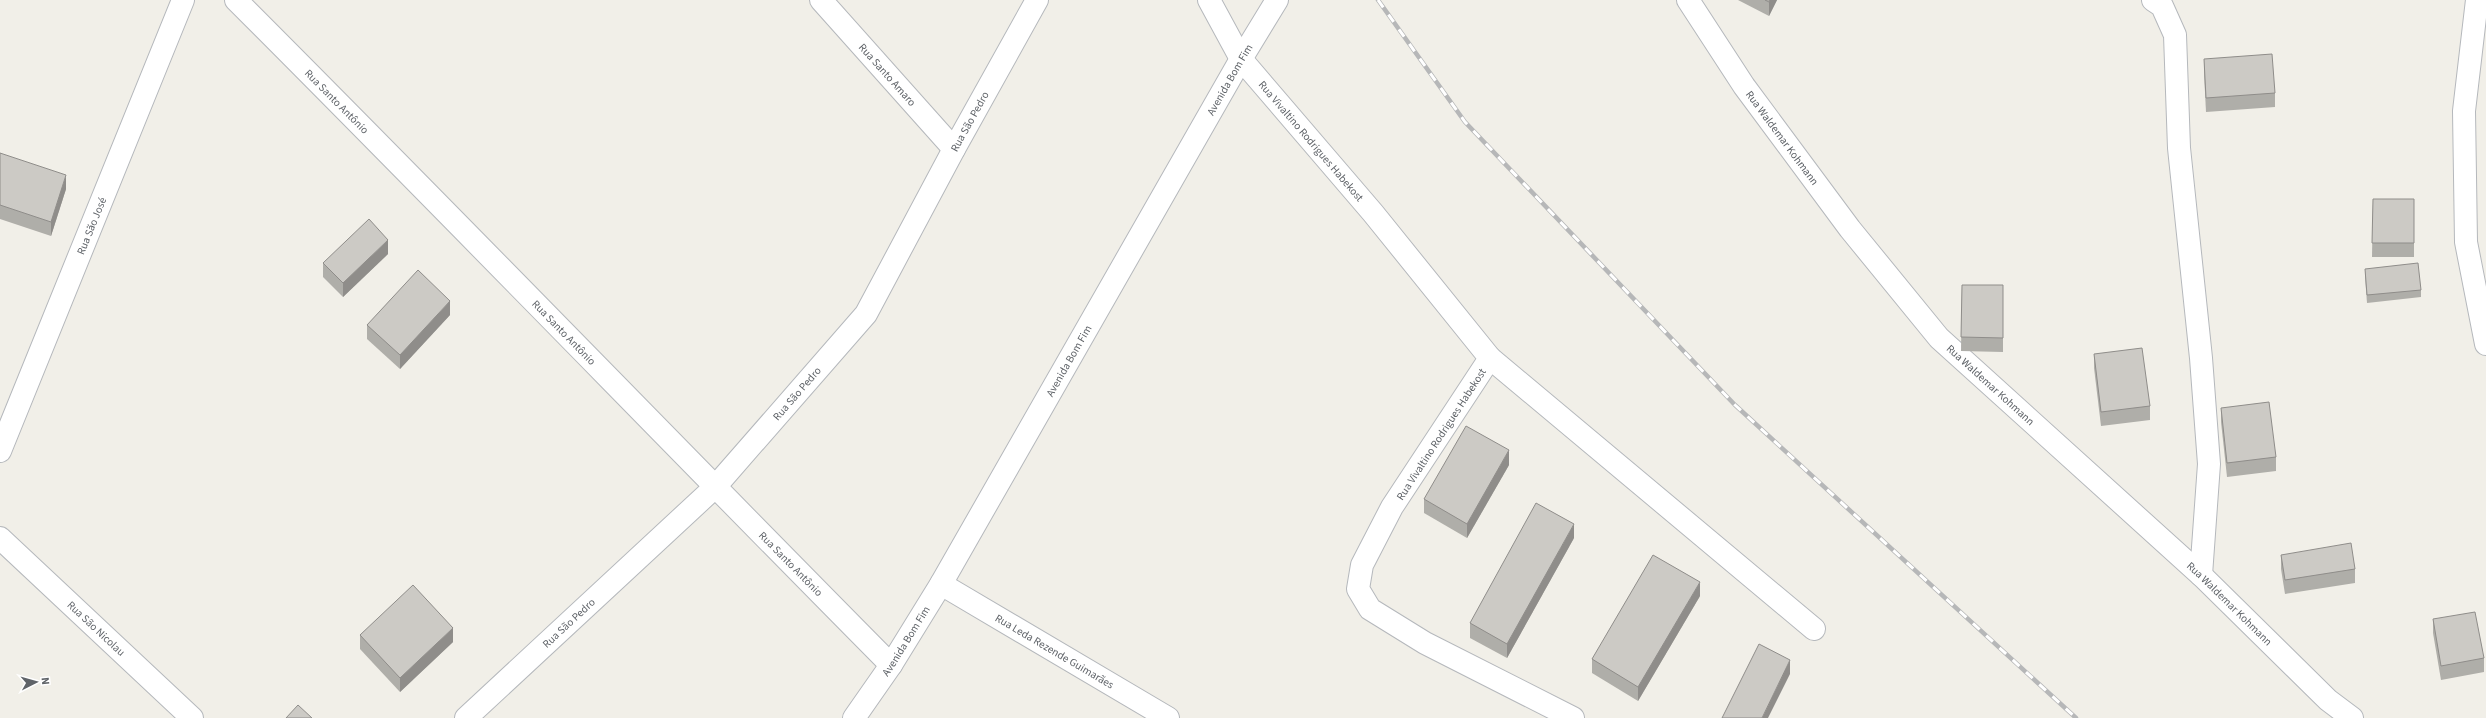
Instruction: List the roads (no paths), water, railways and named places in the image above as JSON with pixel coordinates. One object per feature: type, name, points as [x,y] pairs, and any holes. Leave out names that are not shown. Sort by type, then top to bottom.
[{"type":"street","name":"Rua São José","points":[[0,451],[183,0]]},
{"type":"street","name":"Rua Santo Antônio","points":[[236,0],[415,179],[891,665]]},
{"type":"street","name":"Rua Santo Amaro","points":[[821,0],[954,149]]},
{"type":"street","name":"Rua São Pedro","points":[[466,718],[715,487],[866,314],[954,149],[1038,0]]},
{"type":"street","name":"Rua Vivaltino Rodrigues Habekost","points":[[1209,0],[1240,59],[1372,213],[1490,358],[1392,507],[1362,565],[1358,589],[1370,609],[1425,643],[1573,718]]},
{"type":"street","name":"Rua Waldemar Kohmann","points":[[1688,0],[1767,117],[1850,229],[1939,338],[2201,575],[2328,700],[2352,718]]},
{"type":"street","points":[[2153,0],[2162,6],[2175,35],[2179,148],[2201,358],[2208,464],[2201,575]]},
{"type":"street","points":[[2477,0],[2464,111],[2466,242],[2486,344]]},
{"type":"street","name":"Avenida Bom Fim","points":[[854,718],[891,665],[941,584],[1240,59],[1272,8]]},
{"type":"street","points":[[1490,358],[1814,629]]},
{"type":"street","name":"Rua São Nicolau","points":[[0,538],[192,718]]},
{"type":"street","name":"Rua Leda Rezende Guimarães","points":[[941,584],[1168,718]]},
{"type":"railway","points":[[1378,0],[1465,122],[1735,405],[2076,718]]}]
